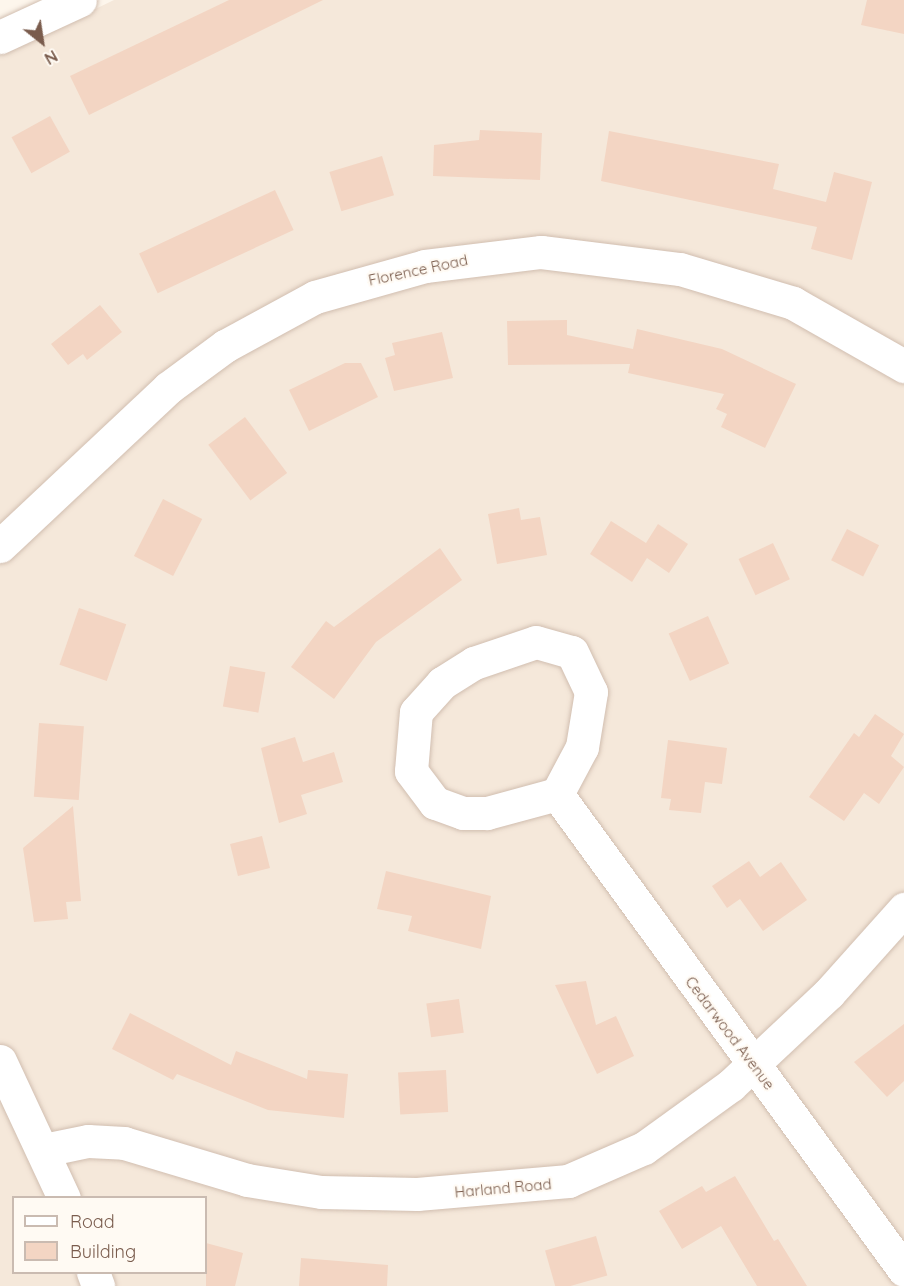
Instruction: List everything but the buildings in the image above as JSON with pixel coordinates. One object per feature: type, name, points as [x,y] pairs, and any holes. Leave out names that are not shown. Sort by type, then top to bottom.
[{"type":"street","points":[[0,37],[80,0]]},
{"type":"street","name":"Florence Road","points":[[0,546],[168,388],[225,346],[315,297],[425,266],[541,252],[680,269],[793,303],[904,366]]},
{"type":"street","points":[[520,644],[561,645],[580,661],[591,692],[582,747],[557,794],[487,813],[463,813],[435,802],[411,771],[416,712],[442,683],[474,663],[520,644]]},
{"type":"street","name":"Cedarwood Avenue","points":[[557,794],[904,1270]]},
{"type":"street","name":"Harland Road","points":[[44,1150],[88,1141],[124,1143],[247,1180],[321,1192],[417,1194],[536,1187],[618,1163],[680,1124],[754,1065],[864,957],[904,909]]},
{"type":"street","points":[[0,1061],[44,1150],[64,1196]]},
{"type":"shaded area","points":[[114,0],[904,0],[904,1286],[0,1286],[0,55]]}]
